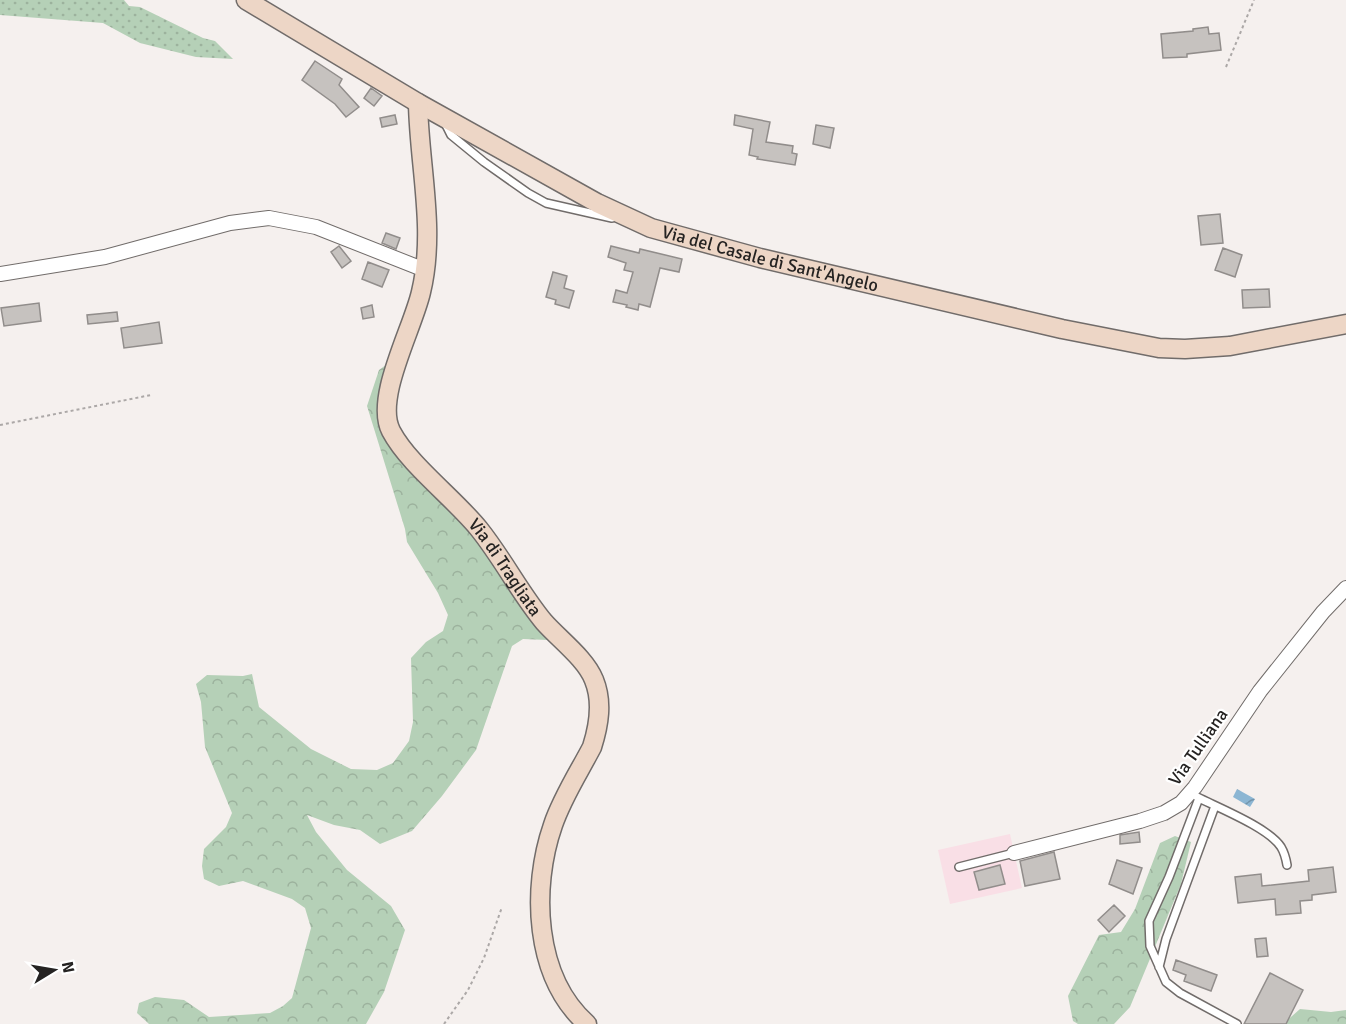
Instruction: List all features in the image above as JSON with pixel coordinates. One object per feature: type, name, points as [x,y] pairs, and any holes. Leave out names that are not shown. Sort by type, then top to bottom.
[{"type":"main road","name":"Via del Casale di Sant'Angelo","points":[[246,0],[418,103],[597,203],[651,228],[760,258],[1062,329],[1159,348],[1230,346],[1346,324]]},
{"type":"main road","name":"Via di Tragliata","points":[[418,103],[426,215],[425,270],[417,307],[390,385],[387,403],[389,426],[409,456],[458,505],[483,534],[533,607],[587,668],[594,680],[598,694],[599,715],[596,734],[592,747],[554,823],[543,862],[541,892],[541,917],[548,963],[555,982],[566,1001],[587,1024]]},
{"type":"street","points":[[0,274],[105,258],[230,223],[262,218],[316,227],[425,270]]},
{"type":"street","name":"Via Tulliana","points":[[1014,853],[1140,821],[1173,809],[1194,796],[1260,692],[1323,612],[1346,588]]},
{"type":"lane","points":[[445,118],[445,126],[451,135],[484,162],[546,203],[626,221],[629,218]]},
{"type":"lane","points":[[1237,1024],[1180,993],[1166,982],[1150,946],[1149,921],[1169,877],[1194,796],[1255,826],[1275,840],[1282,849],[1287,865]]},
{"type":"lane","points":[[1159,968],[1166,939],[1215,806]]},
{"type":"lane","name":"Via Tulliana","points":[[959,867],[1014,853]]},
{"type":"path","points":[[1226,67],[1254,0]]},
{"type":"path","points":[[0,425],[152,395]]},
{"type":"path","points":[[444,1024],[468,990],[484,958],[502,907]]},
{"type":"shaded area","points":[[1010,834],[1022,888],[950,904],[938,850]]},
{"type":"green space","points":[[0,0],[124,0],[129,6],[140,7],[203,38],[215,41],[233,59],[196,57],[140,43],[103,23],[0,15]]},
{"type":"green space","points":[[390,362],[382,403],[548,640],[523,639],[512,646],[476,750],[442,796],[412,831],[380,844],[360,830],[334,825],[307,815],[316,832],[347,870],[391,906],[405,930],[384,992],[366,1024],[149,1024],[137,1013],[139,1003],[155,997],[184,1000],[209,1017],[270,1013],[283,1006],[292,998],[311,928],[305,908],[292,899],[243,881],[219,886],[204,879],[202,866],[204,849],[226,827],[232,813],[205,747],[201,702],[196,684],[207,675],[252,674],[259,707],[311,749],[351,769],[377,770],[393,763],[409,741],[413,722],[411,658],[426,642],[443,631],[448,615],[438,593],[407,542],[367,406],[379,370]]},
{"type":"green space","points":[[1175,836],[1191,842],[1181,884],[1130,1007],[1114,1024],[1078,1024],[1073,1021],[1068,996],[1099,935],[1121,932],[1135,909],[1160,843]]},
{"type":"green space","points":[[1300,1009],[1331,1012],[1346,1010],[1346,1024],[1283,1024]]},
{"type":"water","points":[[1237,789],[1255,799],[1250,807],[1233,797]]},
{"type":"building","points":[[1208,27],[1209,34],[1219,33],[1221,50],[1187,54],[1187,57],[1163,58],[1161,34]]},
{"type":"building","points":[[315,61],[342,79],[339,85],[359,107],[346,117],[335,104],[302,80]]},
{"type":"building","points":[[371,88],[382,96],[374,106],[364,98]]},
{"type":"building","points":[[395,115],[397,124],[382,127],[380,118]]},
{"type":"building","points":[[735,115],[770,122],[766,142],[793,146],[792,153],[797,154],[795,165],[757,159],[758,157],[749,155],[753,129],[734,125]]},
{"type":"building","points":[[816,125],[834,128],[830,148],[813,144]]},
{"type":"building","points":[[1220,214],[1223,243],[1201,245],[1198,216]]},
{"type":"building","points":[[386,233],[400,238],[396,249],[382,243]]},
{"type":"building","points":[[339,246],[351,261],[342,268],[331,252]]},
{"type":"building","points":[[611,246],[639,253],[640,249],[682,259],[679,272],[660,268],[650,307],[639,304],[638,310],[626,307],[627,305],[613,302],[616,290],[627,293],[633,272],[624,270],[626,263],[608,257]]},
{"type":"building","points":[[1223,248],[1242,255],[1235,277],[1215,270]]},
{"type":"building","points":[[368,262],[389,270],[382,287],[362,279]]},
{"type":"building","points":[[553,272],[567,276],[564,288],[574,291],[569,308],[555,304],[556,300],[546,297]]},
{"type":"building","points":[[1269,289],[1270,307],[1243,308],[1242,290]]},
{"type":"building","points":[[39,303],[41,321],[4,326],[1,308]]},
{"type":"building","points":[[372,305],[374,317],[363,319],[361,308]]},
{"type":"building","points":[[117,312],[118,321],[88,324],[87,315]]},
{"type":"building","points":[[159,322],[162,343],[124,348],[121,328]]},
{"type":"building","points":[[1139,832],[1140,842],[1120,844],[1120,835]]},
{"type":"building","points":[[1054,852],[1060,879],[1025,886],[1020,861]]},
{"type":"building","points":[[1117,860],[1142,868],[1133,894],[1109,884]]},
{"type":"building","points":[[1000,865],[1005,884],[979,890],[974,872]]},
{"type":"building","points":[[1333,867],[1336,892],[1312,895],[1312,900],[1300,901],[1301,913],[1276,915],[1275,899],[1238,903],[1235,877],[1261,874],[1262,886],[1309,881],[1308,870]]},
{"type":"building","points":[[1114,905],[1125,916],[1109,932],[1098,920]]},
{"type":"building","points":[[1266,938],[1268,956],[1257,957],[1255,939]]},
{"type":"building","points":[[1176,960],[1217,975],[1211,991],[1184,981],[1186,975],[1173,970]]},
{"type":"building","points":[[1270,973],[1303,990],[1286,1024],[1244,1024]]}]
